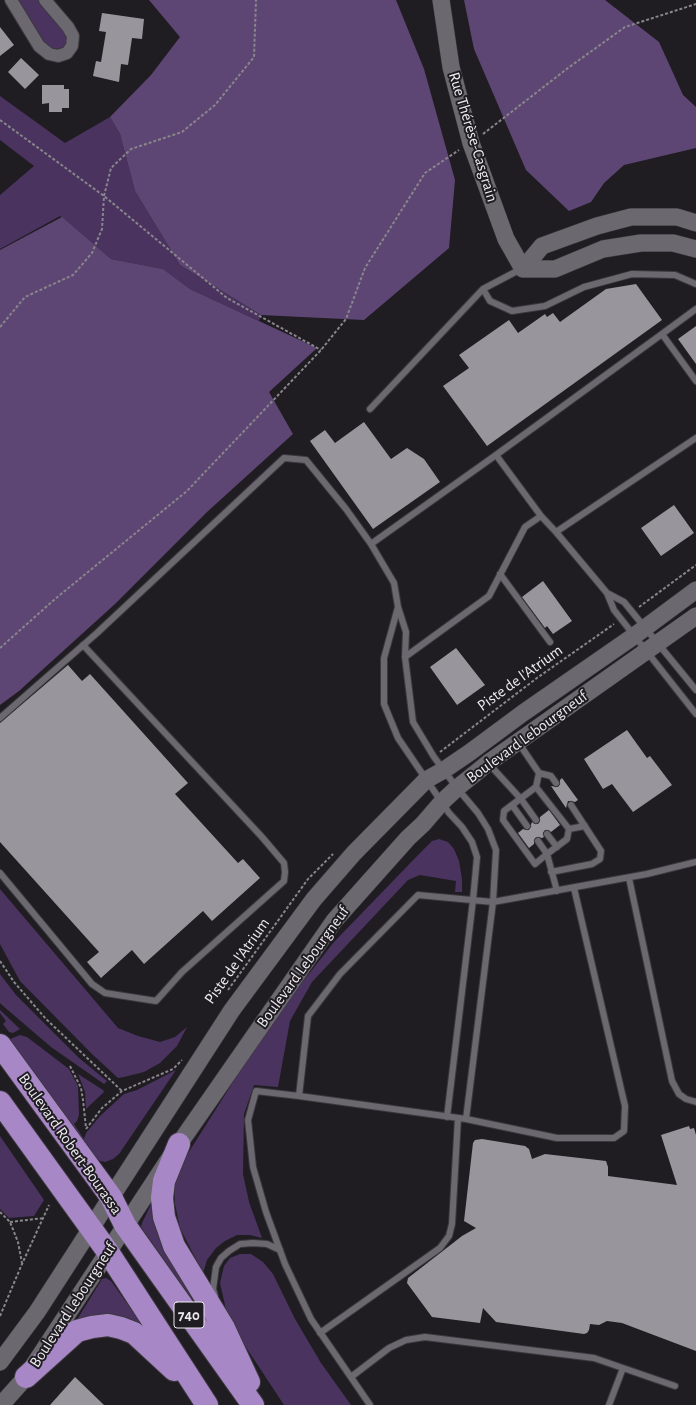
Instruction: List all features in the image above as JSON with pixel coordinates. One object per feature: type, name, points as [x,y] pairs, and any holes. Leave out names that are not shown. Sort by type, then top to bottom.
[{"type":"highway","name":"Boulevard Robert-Bourassa","points":[[0,1045],[111,1197],[125,1225]]},
{"type":"highway","name":"Boulevard Robert-Bourassa","points":[[0,1102],[108,1252]]},
{"type":"highway","points":[[179,1144],[164,1181],[162,1198],[164,1217],[174,1246],[224,1328],[259,1405]]},
{"type":"highway","name":"740","points":[[125,1225],[253,1405]]},
{"type":"highway","name":"740","points":[[108,1252],[205,1401]]},
{"type":"highway","points":[[26,1377],[77,1331],[108,1325],[134,1333],[205,1401]]},
{"type":"main road","name":"Rue Thérèse-Casgrain","points":[[441,0],[451,68],[471,142],[506,239],[523,269]]},
{"type":"main road","points":[[523,269],[542,246],[597,226],[631,217],[677,217],[696,223]]},
{"type":"main road","points":[[523,269],[555,270],[603,249],[640,243],[673,243],[696,249]]},
{"type":"main road","name":"Boulevard Lebourgneuf","points":[[0,1362],[36,1312],[232,1010],[314,899],[354,853],[426,780],[444,770],[696,590]]},
{"type":"main road","name":"Boulevard Lebourgneuf","points":[[1,1405],[26,1377],[179,1144],[334,921],[408,838],[457,788],[517,742],[696,616]]},
{"type":"street","points":[[10,0],[39,46],[49,54],[58,56],[67,53],[72,46],[73,36],[68,27],[45,0]]},
{"type":"lane","points":[[370,409],[483,289],[523,269]]},
{"type":"lane","points":[[483,289],[490,301],[512,311],[546,306],[584,287],[632,274],[675,275],[696,284]]},
{"type":"lane","points":[[371,544],[696,309]]},
{"type":"lane","points":[[662,334],[696,382]]},
{"type":"lane","points":[[556,532],[696,438]]},
{"type":"lane","points":[[496,455],[541,516],[607,593],[614,610],[640,631],[652,647],[696,690]]},
{"type":"lane","points":[[0,718],[83,645],[284,458],[306,460],[346,509],[371,544],[394,583],[398,607],[406,632],[405,657],[413,722],[434,757],[478,813],[488,829],[496,850],[493,902],[466,1119]]},
{"type":"lane","points":[[405,657],[489,596],[525,527],[541,516]]},
{"type":"lane","points":[[500,574],[550,642]]},
{"type":"lane","points":[[607,593],[624,602],[640,631],[696,714]]},
{"type":"lane","points":[[398,607],[384,658],[384,704],[398,738],[448,813],[462,827],[472,842],[477,857],[447,1117]]},
{"type":"lane","points":[[0,873],[92,984],[105,993],[156,1001],[182,972],[284,881],[284,863],[262,837],[83,645]]},
{"type":"lane","points":[[517,742],[539,773],[551,776],[556,783]]},
{"type":"lane","points":[[488,763],[521,799],[536,820]]},
{"type":"lane","points":[[536,787],[569,829],[567,839],[535,864],[503,820],[504,811],[536,787],[539,773]]},
{"type":"lane","points":[[512,805],[527,826]]},
{"type":"lane","points":[[551,872],[592,864],[600,860],[601,852],[571,805]]},
{"type":"lane","points":[[569,829],[585,826]]},
{"type":"lane","points":[[547,834],[557,847]]},
{"type":"lane","points":[[538,841],[547,854],[551,872],[558,891]]},
{"type":"lane","points":[[299,1096],[308,1016],[340,974],[418,895],[493,902],[629,878],[696,862]]},
{"type":"lane","points":[[629,878],[672,1081],[679,1094],[686,1099],[696,1102]]},
{"type":"lane","points":[[370,1405],[310,1319],[285,1264],[266,1212],[253,1167],[248,1120],[256,1090],[466,1119],[557,1138],[614,1138],[624,1131],[625,1106],[574,888]]},
{"type":"lane","points":[[320,1333],[440,1248],[449,1236],[452,1224],[458,1118]]},
{"type":"lane","points":[[224,1328],[213,1289],[216,1267],[221,1258],[229,1250],[240,1244],[267,1244],[280,1250]]},
{"type":"lane","points":[[350,1376],[389,1348],[406,1340],[425,1337],[594,1358],[674,1386]]},
{"type":"lane","points":[[609,1405],[623,1368]]},
{"type":"path","points":[[0,327],[25,297],[73,275],[92,253],[102,229],[104,196],[111,168],[131,149],[182,132],[215,105],[254,57],[256,0]]},
{"type":"path","points":[[0,120],[104,196],[227,298],[321,350],[187,491],[55,599],[0,648]]},
{"type":"path","points":[[644,603],[696,565]]},
{"type":"path","name":"Piste de l'Atrium","points":[[442,751],[537,678],[613,625]]},
{"type":"path","name":"Piste de l'Atrium","points":[[228,990],[308,879],[336,851]]},
{"type":"path","points":[[0,962],[14,982],[46,1018],[122,1091]]},
{"type":"path","points":[[70,1066],[84,1100],[86,1129],[102,1108],[122,1091],[173,1069],[183,1058]]},
{"type":"path","points":[[0,1316],[22,1264],[50,1206]]},
{"type":"path","points":[[0,1212],[10,1222],[18,1242],[22,1264]]},
{"type":"path","points":[[10,1222],[44,1218]]},
{"type":"shaded area","points":[[11,0],[45,0],[68,27],[72,46],[49,54]]},
{"type":"shaded area","points":[[149,0],[396,0],[424,69],[455,180],[449,248],[364,320],[261,315],[180,265],[135,191],[120,134],[110,117],[151,75],[180,37]]},
{"type":"shaded area","points":[[464,0],[605,0],[659,42],[683,95],[696,107],[696,148],[624,165],[604,183],[591,202],[569,211],[526,170],[474,49]]},
{"type":"shaded area","points":[[0,96],[65,143],[110,117],[120,134],[135,191],[180,265],[261,315],[259,321],[190,289],[163,269],[111,259],[60,216],[0,249],[0,195],[34,166],[0,140]]},
{"type":"shaded area","points":[[62,217],[111,259],[163,269],[190,289],[317,348],[269,392],[293,434],[207,512],[115,604],[19,691],[0,705],[0,250]]},
{"type":"shaded area","points":[[439,839],[448,842],[454,849],[459,861],[462,879],[462,892],[455,892],[456,881],[420,875],[408,880],[312,982],[290,1021],[278,1087],[254,1085],[244,1114],[243,1174],[249,1202],[262,1238],[250,1235],[237,1235],[225,1241],[216,1248],[207,1260],[203,1273],[180,1228],[175,1204],[174,1184],[180,1166],[271,1022],[334,942],[432,841]]},
{"type":"shaded area","points":[[0,889],[118,1028],[138,1036],[160,1042],[175,1037],[187,1027],[177,1046],[160,1063],[144,1072],[118,1078],[92,1054],[20,981],[0,944]]},
{"type":"shaded area","points":[[0,974],[16,995],[79,1058],[107,1081],[104,1084],[51,1047],[0,1003]]},
{"type":"shaded area","points":[[0,1010],[20,1029],[13,1033],[9,1032],[3,1024],[6,1021],[0,1013]]},
{"type":"shaded area","points":[[20,1035],[27,1037],[69,1069],[78,1086],[79,1115],[74,1124],[84,1139],[86,1133],[100,1116],[124,1094],[137,1090],[176,1070],[119,1154],[113,1159],[105,1162],[96,1160],[45,1095],[10,1039]]},
{"type":"shaded area","points":[[78,1074],[104,1092],[86,1109],[85,1092]]},
{"type":"shaded area","points":[[0,1136],[44,1200],[34,1216],[9,1218],[0,1209]]},
{"type":"shaded area","points":[[156,1194],[222,1342],[141,1227]]},
{"type":"shaded area","points":[[240,1254],[251,1254],[263,1262],[273,1274],[295,1319],[321,1363],[351,1405],[284,1405],[232,1326],[227,1314],[220,1283],[224,1266],[230,1258]]},
{"type":"shaded area","points":[[106,1278],[111,1281],[151,1337],[75,1323],[102,1279]]},
{"type":"building","points":[[102,13],[144,19],[142,39],[132,38],[128,65],[121,64],[119,82],[93,76],[96,61],[101,62],[106,32],[99,31]]},
{"type":"building","points":[[0,27],[14,45],[0,56]]},
{"type":"building","points":[[21,58],[39,75],[25,89],[8,72]]},
{"type":"building","points":[[42,85],[64,85],[64,89],[69,89],[69,108],[62,108],[62,112],[49,112],[49,103],[42,104]]},
{"type":"building","points":[[636,284],[662,320],[487,446],[443,386],[469,368],[459,355],[509,320],[518,333],[545,314],[547,317],[553,313],[560,322],[606,289]]},
{"type":"building","points":[[696,326],[696,364],[678,339]]},
{"type":"building","points":[[364,422],[391,459],[407,448],[424,459],[440,482],[373,529],[310,441],[325,430],[335,443]]},
{"type":"building","points":[[674,505],[694,533],[661,556],[641,528]]},
{"type":"building","points":[[543,581],[572,621],[553,634],[547,626],[545,628],[522,597]]},
{"type":"building","points":[[456,648],[485,685],[457,705],[430,667]]},
{"type":"building","points":[[68,665],[82,681],[90,674],[188,783],[175,794],[238,863],[243,859],[260,878],[212,921],[203,911],[144,964],[132,950],[101,978],[87,962],[99,952],[0,842],[0,723]]},
{"type":"building","points":[[627,730],[647,758],[650,756],[672,785],[633,812],[612,784],[603,789],[584,759]]},
{"type":"building","points":[[562,778],[578,800],[575,802],[568,801],[566,808],[551,786],[558,787]]},
{"type":"building","points":[[549,810],[560,825],[551,832],[545,830],[543,833],[544,837],[535,838],[534,844],[529,848],[518,833],[523,829],[529,830],[532,822],[538,824],[540,817]]},
{"type":"building","points":[[689,1126],[690,1129],[694,1128],[696,1135],[696,1351],[622,1323],[607,1321],[599,1325],[590,1324],[589,1330],[584,1334],[496,1322],[483,1308],[480,1323],[432,1317],[407,1283],[408,1278],[462,1236],[476,1228],[464,1221],[473,1143],[475,1140],[482,1139],[525,1146],[529,1149],[532,1159],[545,1154],[606,1161],[608,1176],[677,1185],[661,1135]]},
{"type":"building","points":[[75,1377],[104,1405],[50,1405]]}]
